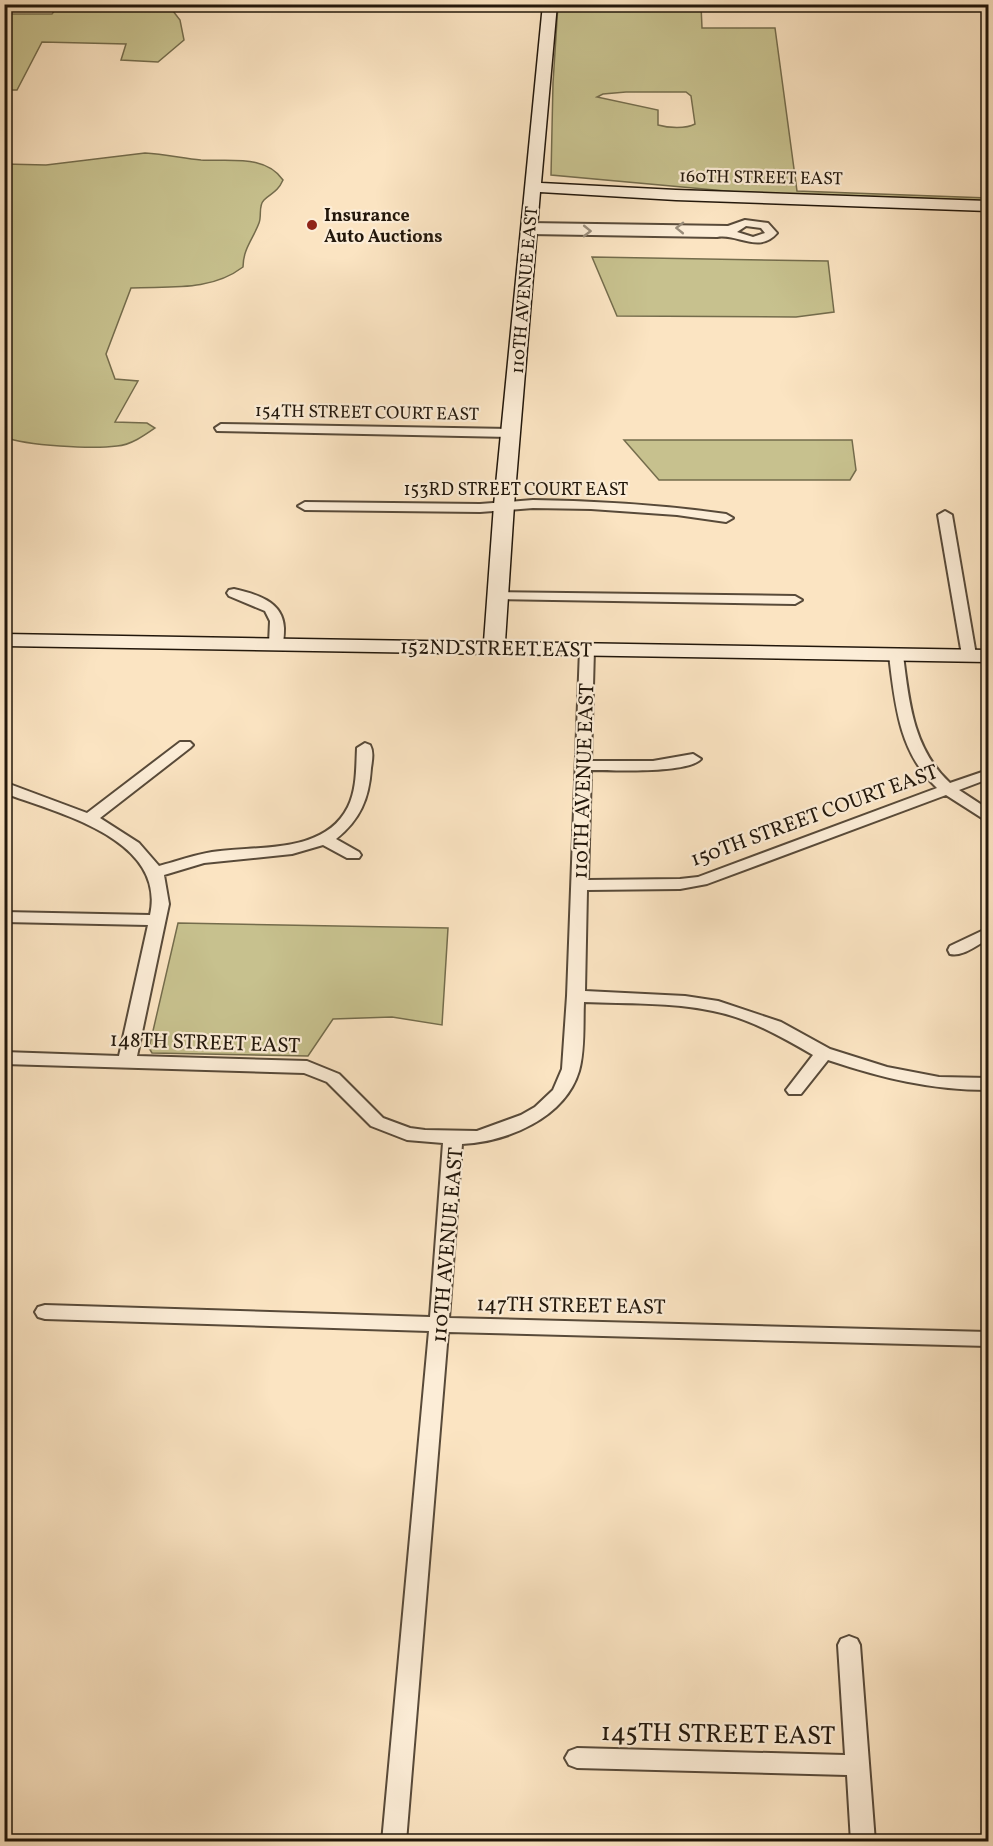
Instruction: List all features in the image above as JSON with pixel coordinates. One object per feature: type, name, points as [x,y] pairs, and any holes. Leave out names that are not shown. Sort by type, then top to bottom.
[{"type":"street","name":"110TH AVENUE EAST","points":[[494,648],[504,506],[550,4]]},
{"type":"street","name":"160TH STREET EAST","points":[[532,187],[676,195],[830,198],[988,206]]},
{"type":"street","points":[[529,228],[722,228],[731,231]]},
{"type":"street","name":"154TH STREET COURT EAST","points":[[221,428],[511,433]]},
{"type":"street","name":"153RD STREET COURT EAST","points":[[305,506],[480,508],[533,504],[638,507],[726,518]]},
{"type":"street","points":[[945,515],[979,656]]},
{"type":"street","points":[[234,593],[262,602],[274,611],[278,623],[276,644]]},
{"type":"street","points":[[498,596],[795,600]]},
{"type":"street","name":"152ND STREET EAST","points":[[4,640],[979,656]]},
{"type":"street","name":"110TH AVENUE EAST","points":[[394,1842],[453,1138],[478,1137],[514,1125],[541,1111],[561,1093],[571,1069],[576,996],[587,649]]},
{"type":"street","points":[[896,655],[905,723],[913,748],[923,765],[949,791],[988,815]]},
{"type":"street","points":[[89,819],[185,745]]},
{"type":"street","points":[[154,873],[210,857],[294,849],[323,838],[342,826],[356,808],[365,748]]},
{"type":"street","points":[[583,765],[653,766],[693,759]]},
{"type":"street","name":"150TH STREET COURT EAST","points":[[579,885],[680,884],[701,881],[917,800],[949,791],[960,784],[988,774]]},
{"type":"street","points":[[4,787],[89,819],[126,840],[145,859],[158,881],[160,904],[158,920],[127,1060]]},
{"type":"street","points":[[323,838],[353,855]]},
{"type":"street","points":[[4,917],[158,920]]},
{"type":"street","points":[[956,950],[988,933]]},
{"type":"street","points":[[576,996],[685,1000],[718,1006],[775,1026],[824,1053],[910,1078],[939,1083],[988,1084]]},
{"type":"street","points":[[795,1090],[824,1053]]},
{"type":"street","name":"148TH STREET EAST","points":[[4,1058],[307,1067],[333,1078],[367,1114],[393,1129],[407,1134],[453,1138]]},
{"type":"street","name":"147TH STREET EAST","points":[[45,1312],[988,1339]]},
{"type":"street","points":[[849,1645],[863,1842]]},
{"type":"street","name":"145TH STREET EAST","points":[[577,1758],[858,1765]]},
{"type":"shaded area","points":[[59,5],[142,6],[173,11],[180,20],[184,40],[158,62],[121,60],[126,44],[42,42],[17,90],[5,90],[5,14],[52,14]]},
{"type":"shaded area","points":[[558,5],[701,5],[702,28],[775,28],[797,191],[988,198],[988,202],[737,192],[551,175]],"holes":[[[626,92],[686,92],[691,96],[695,124],[682,127],[658,125],[658,110],[597,97],[603,94]]]},
{"type":"shaded area","points":[[145,153],[201,160],[235,160],[257,163],[267,166],[283,180],[276,190],[262,202],[259,223],[246,249],[243,267],[217,281],[203,284],[131,288],[106,354],[115,379],[138,381],[115,422],[147,423],[155,428],[127,444],[106,447],[43,445],[5,437],[5,164],[46,165]]},
{"type":"shaded area","points":[[592,257],[828,261],[834,312],[796,317],[617,316]]},
{"type":"shaded area","points":[[624,440],[852,440],[856,470],[850,480],[659,480]]},
{"type":"shaded area","points":[[178,923],[448,928],[442,1025],[392,1017],[333,1019],[308,1056],[152,1053],[149,1048]]},
{"type":"place","name":"Insurance Auto Auctions","points":[[312,225]]}]
